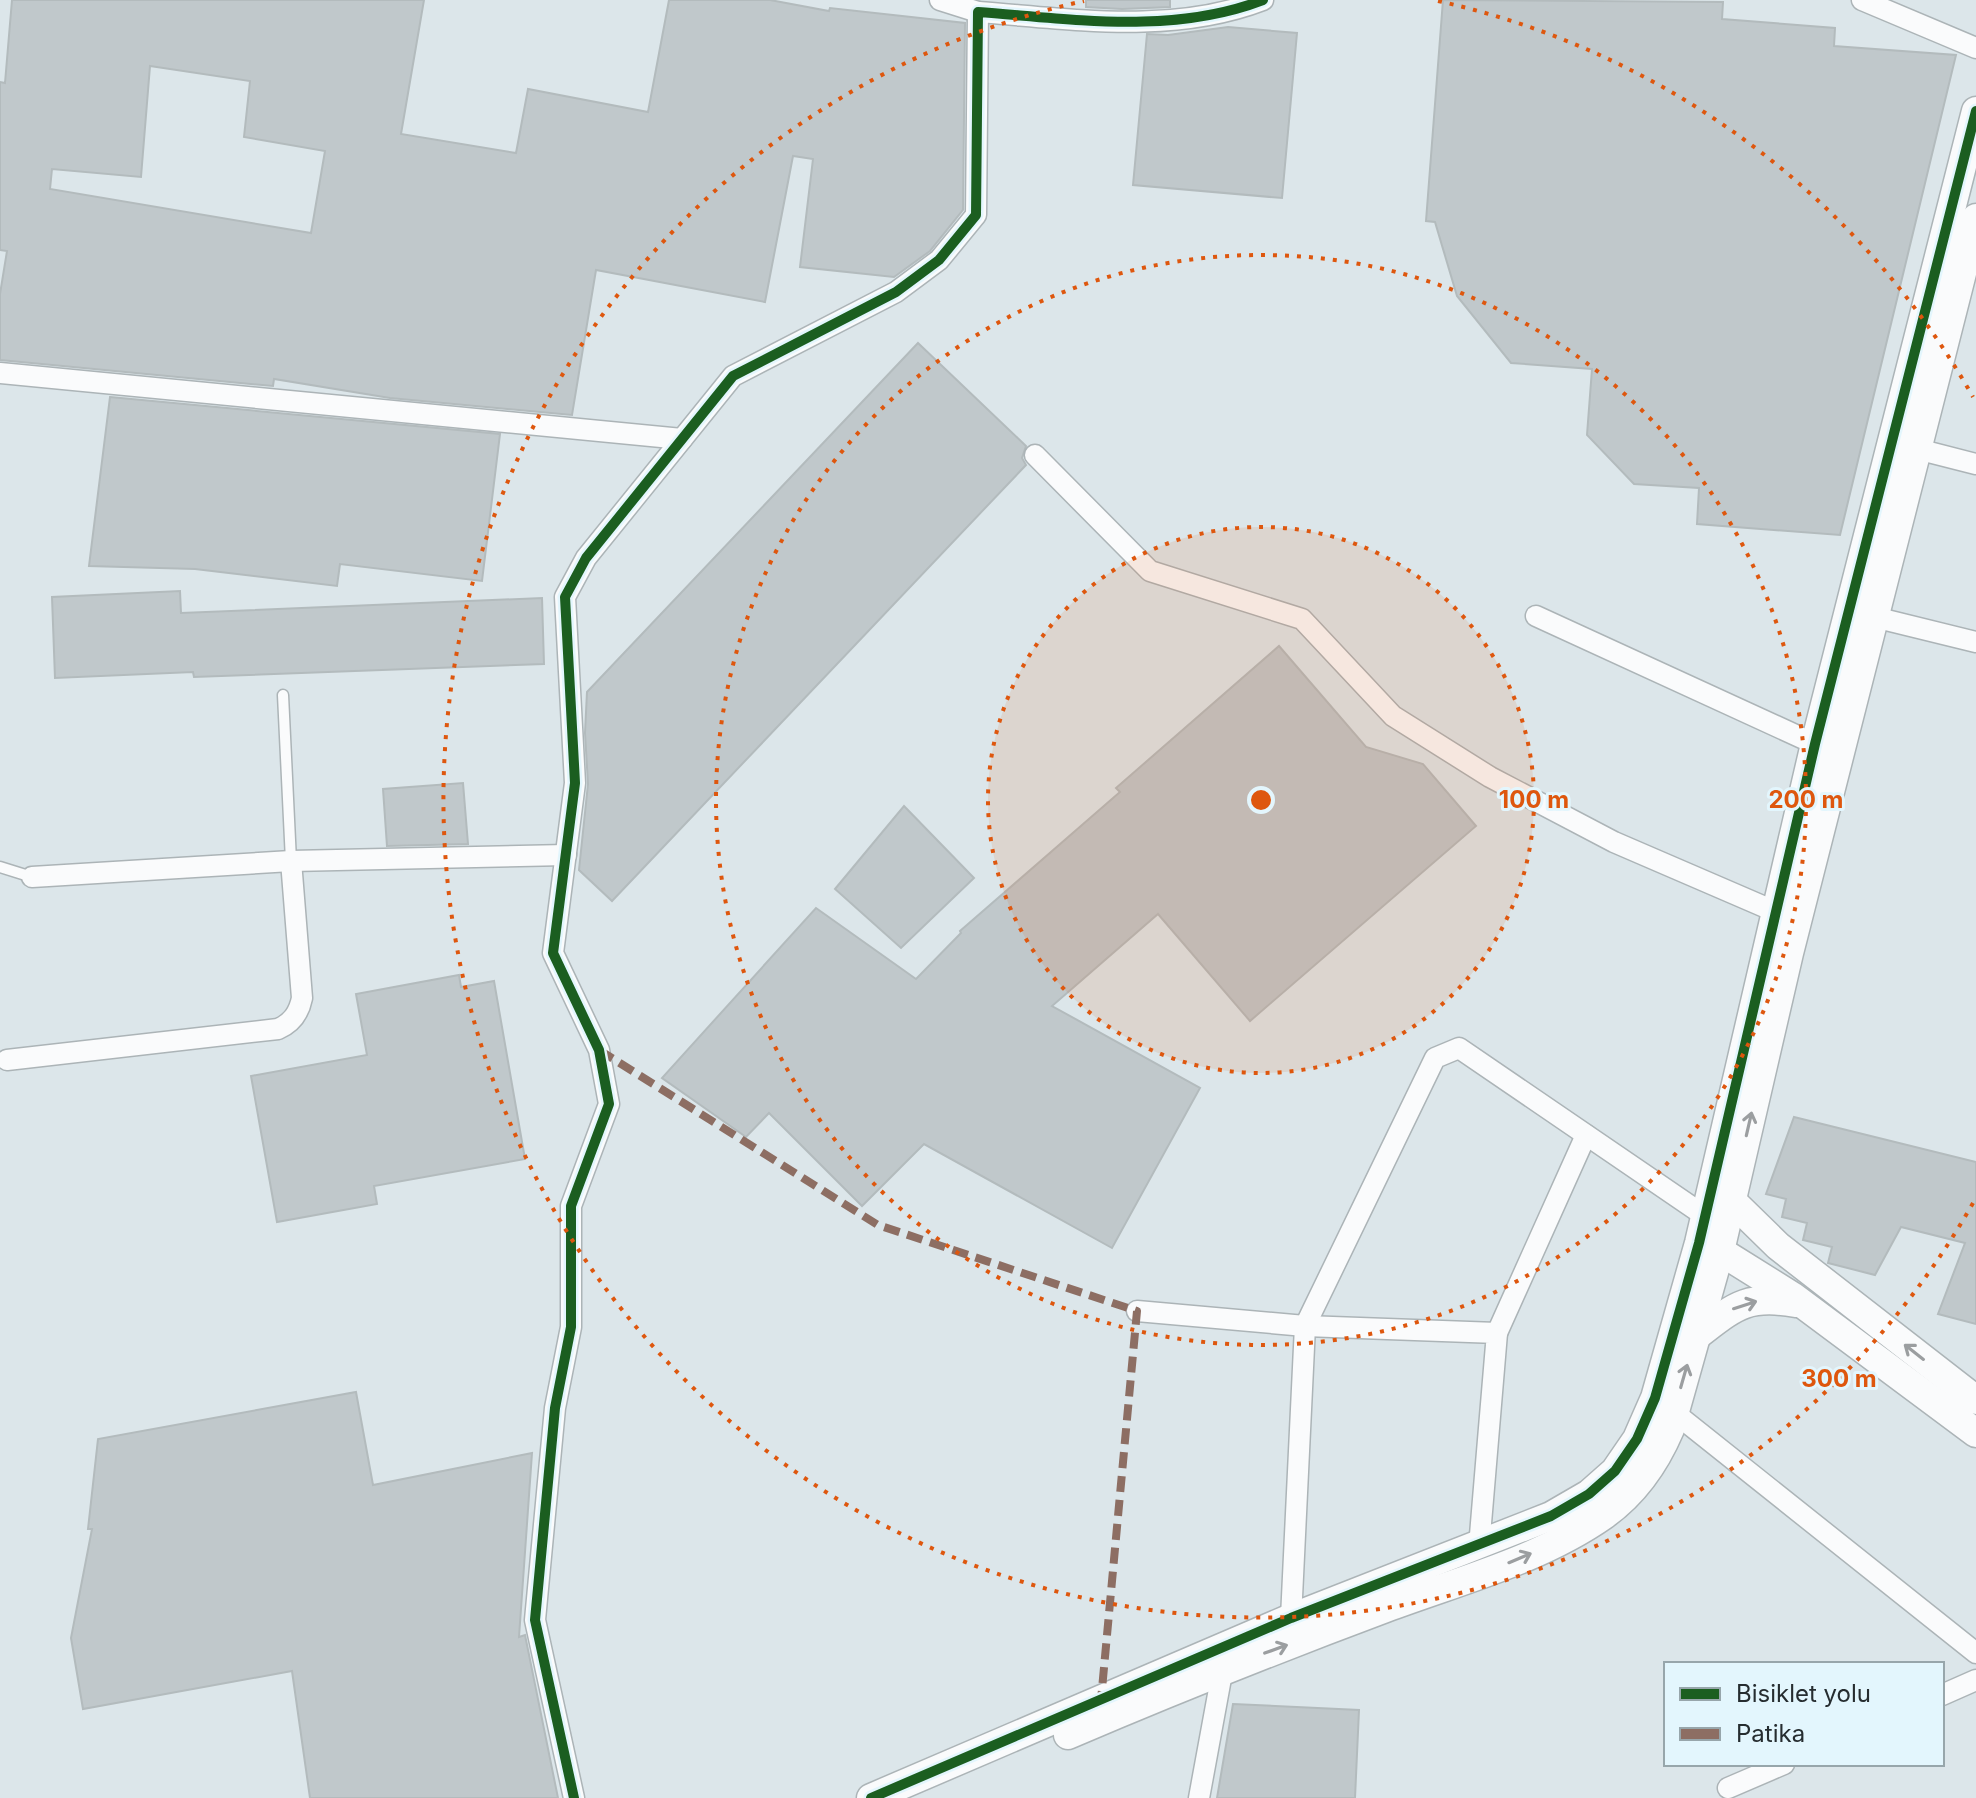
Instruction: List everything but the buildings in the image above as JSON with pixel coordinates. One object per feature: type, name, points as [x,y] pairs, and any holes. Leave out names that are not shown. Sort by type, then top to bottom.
[{"type":"street","points":[[940,0],[978,12],[1155,23],[1239,9],[1263,0]]},
{"type":"street","points":[[1862,0],[1976,48]]},
{"type":"street","points":[[574,1798],[535,1620],[555,1408],[571,1327],[571,1206],[609,1104],[599,1050],[553,953],[575,783],[565,597],[586,558],[733,376],[896,292],[939,260],[976,215],[978,12]]},
{"type":"street","points":[[920,1798],[1224,1658],[1291,1618],[1479,1547],[1551,1516],[1589,1494],[1615,1471],[1665,1405],[1696,1336],[1713,1221],[1774,911],[1815,744],[1917,449],[1968,226],[1976,111]]},
{"type":"street","points":[[871,1798],[1224,1658],[1516,1560],[1567,1537],[1604,1515],[1643,1479],[1659,1453],[1665,1405],[1789,953],[1862,614],[1968,226]]},
{"type":"street","points":[[0,373],[682,439]]},
{"type":"street","points":[[1917,449],[1976,464]]},
{"type":"street","points":[[1035,455],[1150,571],[1302,619],[1393,716],[1490,777],[1614,842],[1774,911]]},
{"type":"street","points":[[1862,614],[1976,642]]},
{"type":"street","points":[[1536,616],[1815,744]]},
{"type":"street","points":[[32,877],[291,861],[566,855]]},
{"type":"street","points":[[7,1060],[285,1026],[295,1017],[302,998],[291,861]]},
{"type":"street","points":[[1291,1618],[1305,1326],[1435,1058],[1459,1048],[1713,1221],[1802,1304],[1976,1433]]},
{"type":"street","points":[[1479,1547],[1497,1333],[1586,1135]]},
{"type":"street","points":[[1713,1221],[1778,1246],[1976,1400]]},
{"type":"street","points":[[1696,1336],[1731,1310],[1749,1302],[1770,1299],[1802,1304]]},
{"type":"street","points":[[1137,1311],[1305,1326],[1497,1333]]},
{"type":"street","points":[[1665,1405],[1976,1653]]},
{"type":"street","points":[[1199,1798],[1224,1658]]},
{"type":"street","points":[[1944,1694],[1976,1680]]},
{"type":"street","points":[[1728,1788],[1779,1766]]},
{"type":"lane","points":[[283,695],[291,861]]},
{"type":"lane","points":[[0,867],[32,877]]},
{"type":"marked path","points":[[599,1050],[878,1225],[1137,1311],[1101,1700]]},
{"type":"cycle path","points":[[574,1798],[535,1620],[555,1408],[571,1327],[571,1206],[609,1104],[599,1050],[553,953],[575,783],[565,597],[586,558],[733,376],[896,292],[939,260],[976,215],[978,12],[1086,21],[1158,21],[1229,11],[1263,0]]},
{"type":"cycle path","points":[[871,1798],[1291,1618],[1551,1516],[1589,1494],[1615,1471],[1637,1439],[1655,1398],[1699,1243],[1815,744],[1976,111]]}]
